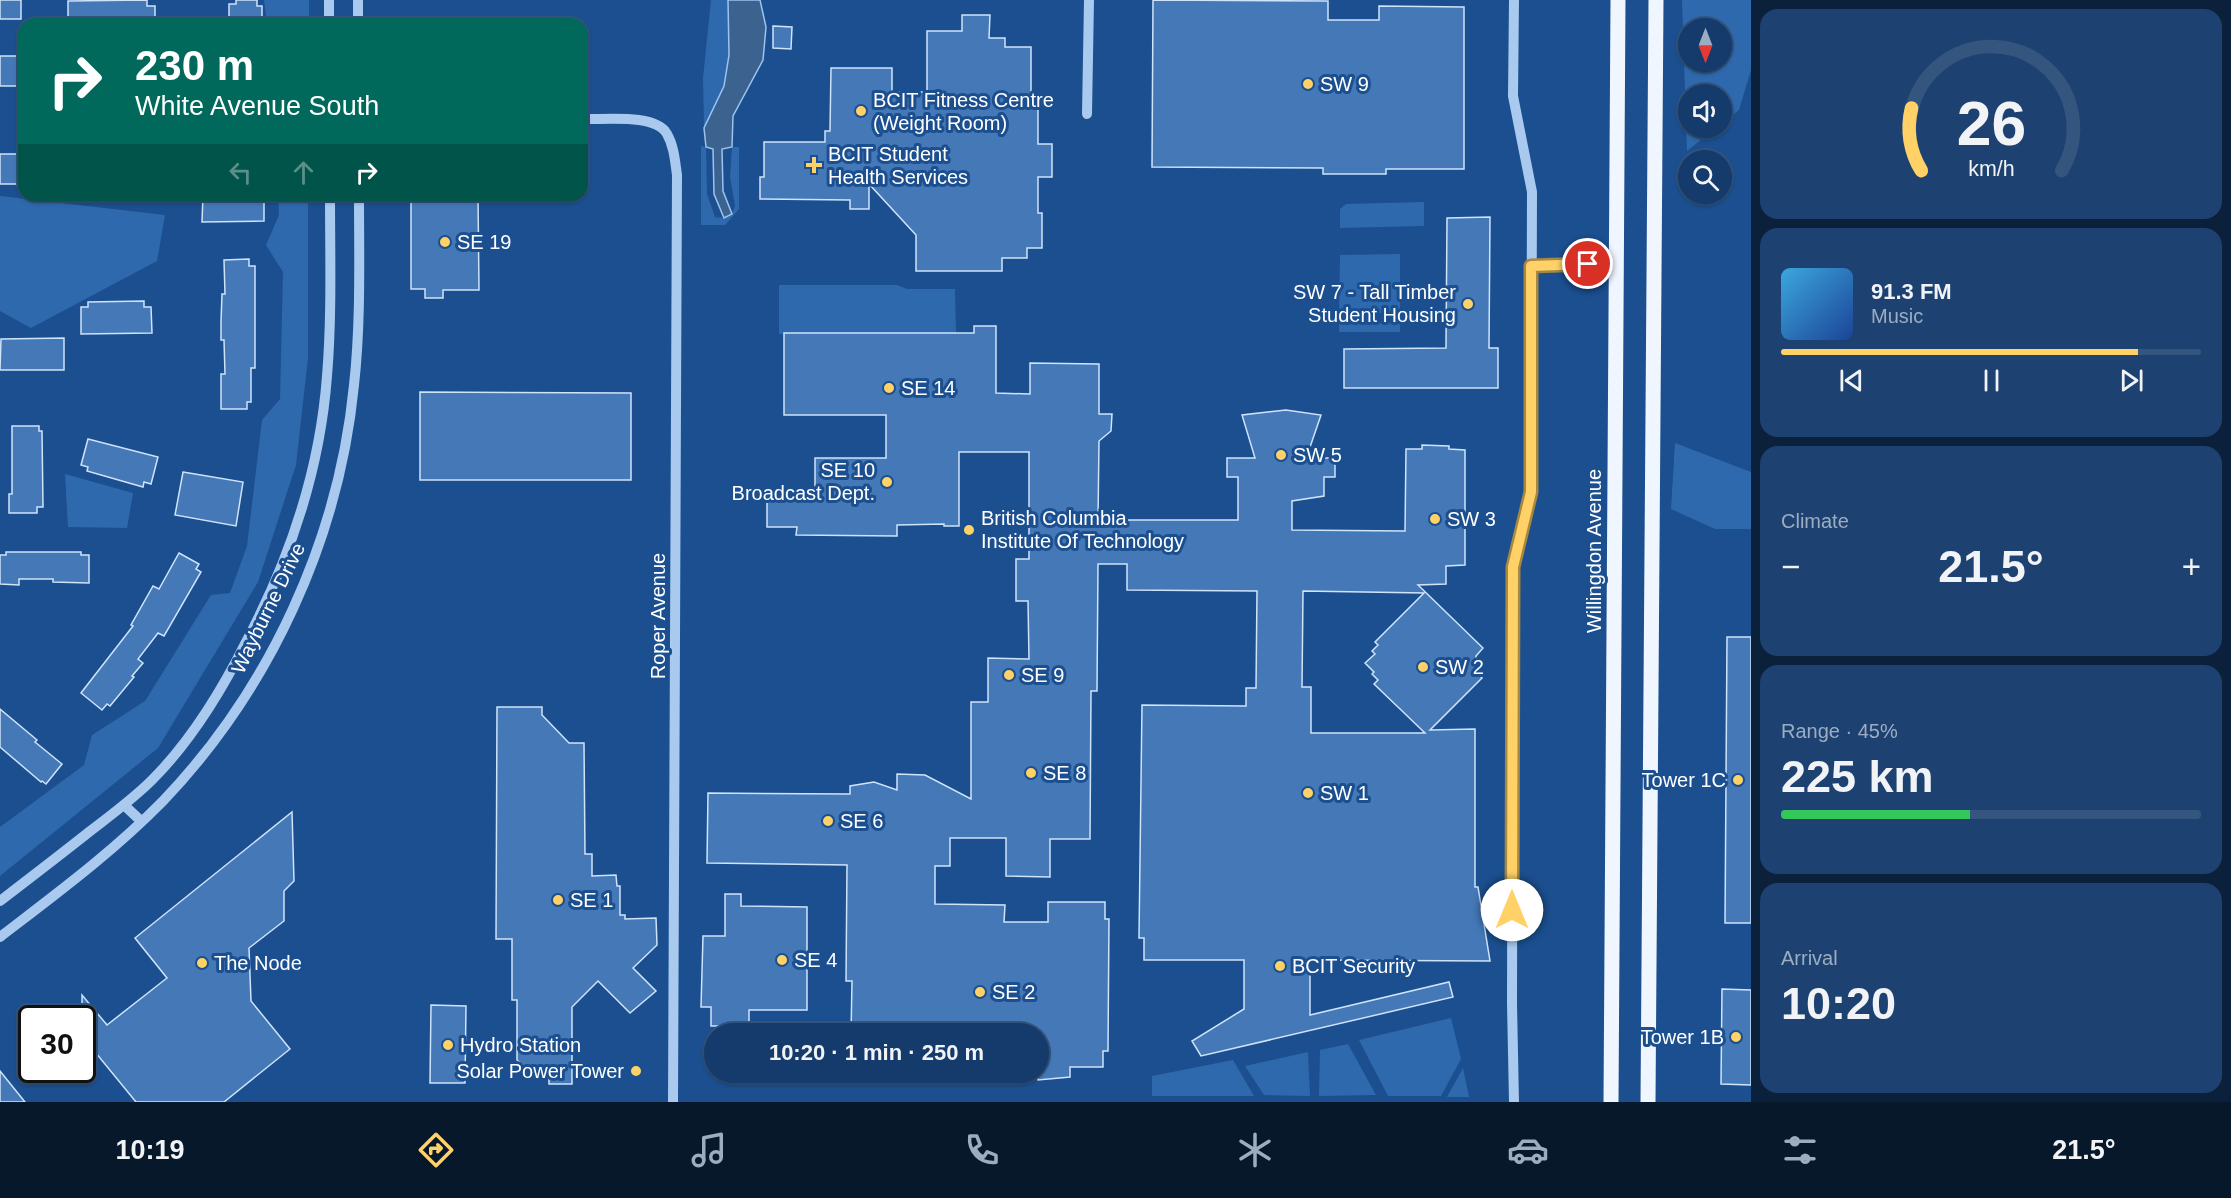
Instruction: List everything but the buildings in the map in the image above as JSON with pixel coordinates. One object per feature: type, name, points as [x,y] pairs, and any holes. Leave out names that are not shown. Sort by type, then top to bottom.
[{"type":"main road","name":"Willingdon Avenue","points":[[1611,1102],[1618,0]]},
{"type":"main road","points":[[1648,1102],[1656,0]]},
{"type":"street","points":[[329,0],[329,18]]},
{"type":"street","points":[[358,0],[358,18]]},
{"type":"street","points":[[1087,114],[1089,0]]},
{"type":"street","points":[[1514,0],[1513,96],[1532,192],[1531,492],[1513,567],[1512,1022],[1514,1102]]},
{"type":"street","name":"Roper Avenue","points":[[588,119],[641,120],[666,131],[674,151],[677,175],[673,1102]]},
{"type":"street","name":"Wayburne Drive","points":[[0,901],[152,781],[184,743],[229,677],[271,594],[293,539],[315,458],[327,377],[330,319],[330,201]]},
{"type":"street","name":"Wayburne Drive","points":[[0,938],[110,851],[181,781],[243,700],[284,626],[318,546],[339,474],[354,385],[359,295],[359,201]]},
{"type":"street","points":[[1531,266],[1617,265]]},
{"type":"street","points":[[124,805],[141,822]]},
{"type":"shaded area","points":[[264,0],[309,0],[309,18],[266,18]]},
{"type":"shaded area","points":[[711,0],[728,0],[729,55],[724,86],[704,128],[703,78]]},
{"type":"shaded area","points":[[728,0],[760,0],[766,27],[763,60],[733,116],[732,147],[722,149],[723,191],[732,214],[724,218],[714,194],[713,149],[706,147],[704,128],[724,86],[729,55]]},
{"type":"shaded area","points":[[1682,0],[1751,0],[1751,70],[1739,110],[1732,115],[1732,84],[1685,84],[1684,72],[1732,72],[1732,18],[1683,18]]},
{"type":"shaded area","points":[[1687,138],[1703,138],[1688,150],[1687,150]]},
{"type":"shaded area","points":[[701,146],[706,147],[707,194],[715,217],[724,218],[732,214],[735,206],[730,177],[732,147],[739,147],[739,209],[725,225],[701,225]]},
{"type":"shaded area","points":[[0,196],[18,198],[18,201],[43,201],[165,215],[157,261],[31,328],[0,311]]},
{"type":"shaded area","points":[[278,201],[308,201],[308,358],[296,465],[258,582],[158,748],[0,876],[0,827],[84,765],[92,735],[145,701],[211,595],[230,593],[247,546],[262,420],[280,399],[283,272],[266,245],[279,215]]},
{"type":"shaded area","points":[[1424,202],[1424,226],[1340,228],[1340,209],[1346,204]]},
{"type":"shaded area","points":[[1400,254],[1400,313],[1339,313],[1340,255]]},
{"type":"shaded area","points":[[779,285],[897,285],[907,289],[955,289],[956,333],[779,334]]},
{"type":"shaded area","points":[[1400,323],[1400,332],[1339,332],[1339,324]]},
{"type":"shaded area","points":[[1675,443],[1751,472],[1751,529],[1715,529],[1671,509]]},
{"type":"shaded area","points":[[65,474],[133,493],[127,528],[68,527]]},
{"type":"shaded area","points":[[1451,1018],[1461,1059],[1441,1096],[1388,1096],[1359,1040]]},
{"type":"shaded area","points":[[1348,1044],[1376,1095],[1319,1096],[1320,1050]]},
{"type":"shaded area","points":[[1308,1052],[1310,1096],[1264,1095],[1245,1066]]},
{"type":"shaded area","points":[[1233,1060],[1254,1096],[1152,1096],[1152,1076]]},
{"type":"shaded area","points":[[1463,1068],[1469,1097],[1447,1097]]},
{"type":"place","name":"SW 9","points":[[1308,84]]},
{"type":"place","name":"BCIT Fitness Centre (Weight Room)","points":[[861,111]]},
{"type":"place","name":"BCIT Student Health Services","points":[[814,165]]},
{"type":"place","name":"SE 19","points":[[445,242]]},
{"type":"place","name":"SW 7 - Tall Timber Student Housing","points":[[1468,304]]},
{"type":"place","name":"SE 14","points":[[889,388]]},
{"type":"place","name":"SW 5","points":[[1281,455]]},
{"type":"place","name":"SE 10 Broadcast Dept.","points":[[887,482]]},
{"type":"place","name":"SW 3","points":[[1435,519]]},
{"type":"place","name":"British Columbia Institute Of Technology","points":[[969,530]]},
{"type":"place","name":"SW 2","points":[[1423,667]]},
{"type":"place","name":"SE 9","points":[[1009,675]]},
{"type":"place","name":"SE 8","points":[[1031,773]]},
{"type":"place","name":"Tower 1C","points":[[1738,780]]},
{"type":"place","name":"SW 1","points":[[1308,793]]},
{"type":"place","name":"SE 6","points":[[828,821]]},
{"type":"place","name":"SE 1","points":[[558,900]]},
{"type":"place","name":"SE 4","points":[[782,960]]},
{"type":"place","name":"The Node","points":[[202,963]]},
{"type":"place","name":"BCIT Security","points":[[1280,966]]},
{"type":"place","name":"SE 2","points":[[980,992]]},
{"type":"place","name":"Tower 1B","points":[[1736,1037]]},
{"type":"place","name":"Hydro Station","points":[[448,1045]]},
{"type":"place","name":"Solar Power Tower","points":[[636,1071]]},
{"type":"route","points":[[1512,910],[1513,567],[1531,492],[1531,266],[1588,264]]}]
